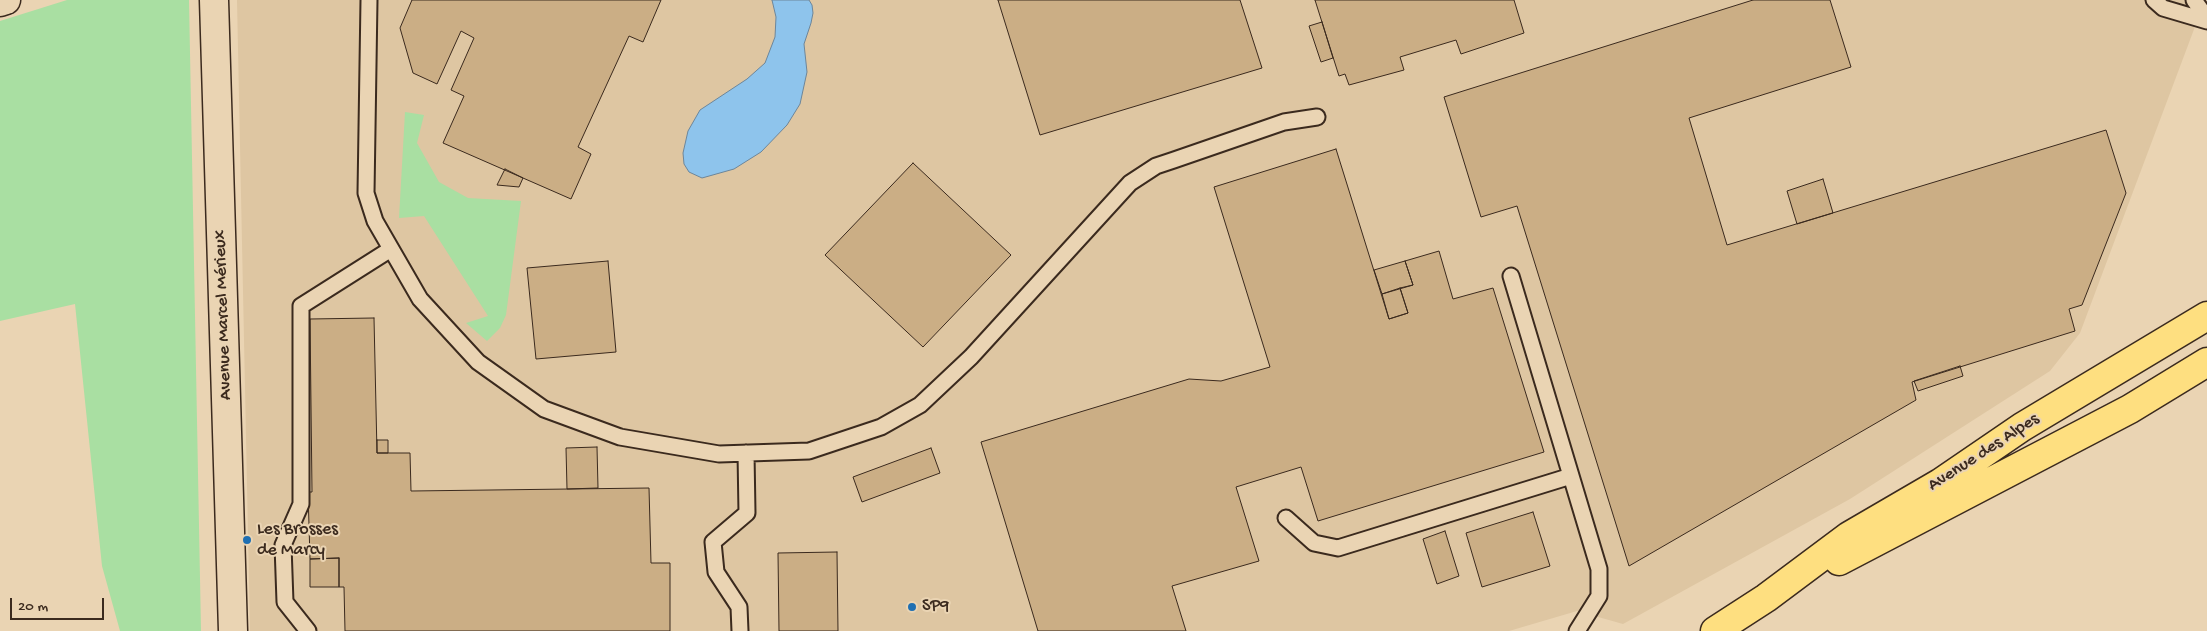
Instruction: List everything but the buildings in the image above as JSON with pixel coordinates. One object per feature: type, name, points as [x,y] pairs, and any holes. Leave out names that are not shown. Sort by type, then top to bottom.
[{"type":"main road","points":[[0,2],[6,0]]},
{"type":"main road","name":"Avenue Marcel Mérieux","points":[[214,0],[233,631]]},
{"type":"main road","name":"Avenue des Alpes","points":[[1714,631],[1766,598],[1849,536],[1940,484],[2022,427],[2207,316]]},
{"type":"main road","name":"Avenue des Alpes","points":[[2130,409],[2207,346]]},
{"type":"main road","name":"Avenue des Alpes","points":[[1766,598],[1912,525],[2130,409],[2207,362]]},
{"type":"lane","points":[[369,0],[366,193],[375,221],[420,299],[478,362],[544,409],[620,438],[719,454],[809,451],[882,427],[920,404],[971,357],[1067,249],[1130,183],[1156,166],[1284,122],[1317,117]]},
{"type":"lane","points":[[2154,0],[2163,8],[2207,20]]},
{"type":"lane","points":[[2194,0],[2207,20]]},
{"type":"lane","points":[[308,631],[285,602],[283,545],[301,504],[301,306],[391,249]]},
{"type":"lane","points":[[1511,276],[1599,568],[1599,596],[1577,631]]},
{"type":"lane","points":[[740,631],[739,607],[716,572],[713,542],[747,513],[746,453]]},
{"type":"lane","points":[[1286,518],[1314,543],[1338,548],[1571,476]]},
{"type":"shaded area","points":[[237,0],[2205,0],[2080,333],[2050,371],[1850,499],[1623,624],[1577,611],[1509,631],[250,631]]},
{"type":"green space","points":[[67,0],[189,0],[201,631],[120,631],[102,566],[75,304],[0,321],[0,21]]},
{"type":"green space","points":[[405,112],[424,115],[417,143],[439,182],[468,198],[521,201],[506,315],[500,328],[487,341],[466,323],[488,316],[424,216],[399,218]]},
{"type":"water","points":[[772,0],[809,0],[812,5],[811,23],[804,44],[807,72],[800,104],[787,125],[761,152],[734,169],[702,178],[689,172],[684,164],[683,153],[688,131],[700,110],[747,79],[765,63],[775,37],[776,17]]},
{"type":"place","name":"Les Brosses de Marcy","points":[[247,540]]},
{"type":"place","name":"SP9","points":[[912,607]]}]
